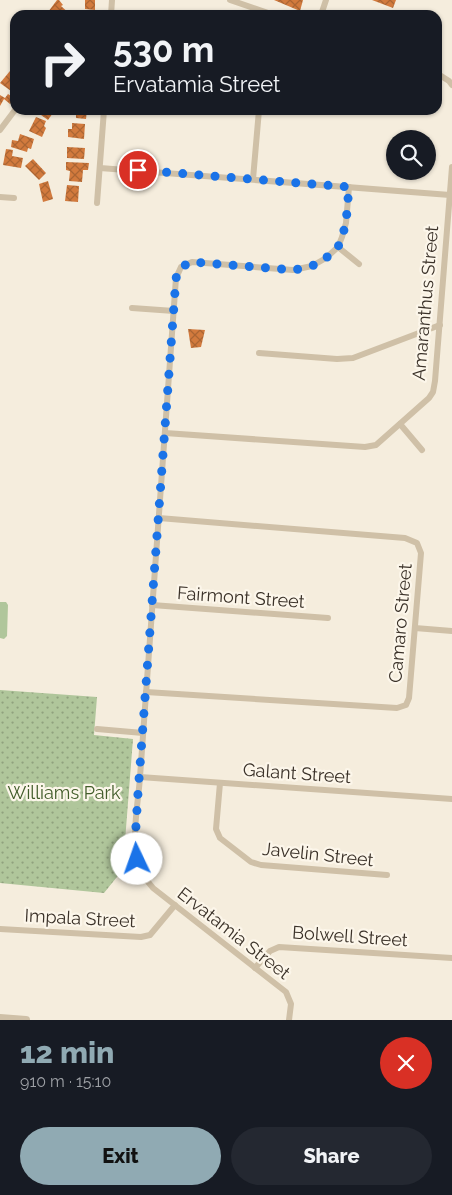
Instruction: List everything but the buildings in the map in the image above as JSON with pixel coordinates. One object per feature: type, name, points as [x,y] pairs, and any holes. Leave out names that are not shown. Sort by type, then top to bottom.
[{"type":"street","points":[[230,0],[259,10]]},
{"type":"street","points":[[442,76],[449,80],[452,85]]},
{"type":"street","points":[[0,130],[11,115]]},
{"type":"street","points":[[97,203],[104,115]]},
{"type":"street","points":[[253,179],[259,115]]},
{"type":"street","name":"Amaranthus Street","points":[[165,433],[364,447],[376,444],[429,398],[433,392],[450,230],[452,167]]},
{"type":"street","points":[[100,168],[450,195]]},
{"type":"street","points":[[349,187],[346,223],[338,247],[359,264]]},
{"type":"street","points":[[0,197],[14,198]]},
{"type":"street","name":"Ervatamia Street","points":[[290,1020],[291,1004],[286,992],[153,888],[142,874],[137,859],[135,842],[176,278],[181,267],[192,262],[294,270],[312,266],[326,258],[338,247]]},
{"type":"street","points":[[132,308],[174,311]]},
{"type":"street","points":[[259,353],[337,359],[353,358],[440,326]]},
{"type":"street","points":[[400,424],[422,450]]},
{"type":"street","name":"Camaro Street","points":[[146,692],[397,708],[406,705],[409,698],[421,553],[417,543],[405,538],[159,518]]},
{"type":"street","name":"Fairmont Street","points":[[152,605],[328,618]]},
{"type":"street","points":[[415,628],[452,631]]},
{"type":"street","points":[[97,729],[143,733]]},
{"type":"street","name":"Galant Street","points":[[140,777],[452,799]]},
{"type":"street","name":"Javelin Street","points":[[220,783],[216,829],[220,838],[251,862],[261,865],[387,875]]},
{"type":"street","name":"Impala Street","points":[[0,929],[141,937],[150,935],[175,906]]},
{"type":"street","name":"Bolwell Street","points":[[255,968],[270,950],[279,947],[452,958]]},
{"type":"street","points":[[0,1018],[26,1020]]},
{"type":"green space","points":[[0,602],[6,602],[8,605],[7,636],[4,639],[0,638]]},
{"type":"green space","name":"Williams Park","points":[[0,690],[97,697],[94,735],[133,739],[125,841],[129,862],[104,893],[0,883]]},
{"type":"green space","points":[[77,782],[81,808],[68,810],[64,784]]},
{"type":"route","points":[[137,859],[135,842],[138,793],[176,278],[181,267],[192,262],[294,270],[312,266],[326,258],[338,247],[346,223],[349,187],[138,170]]}]
